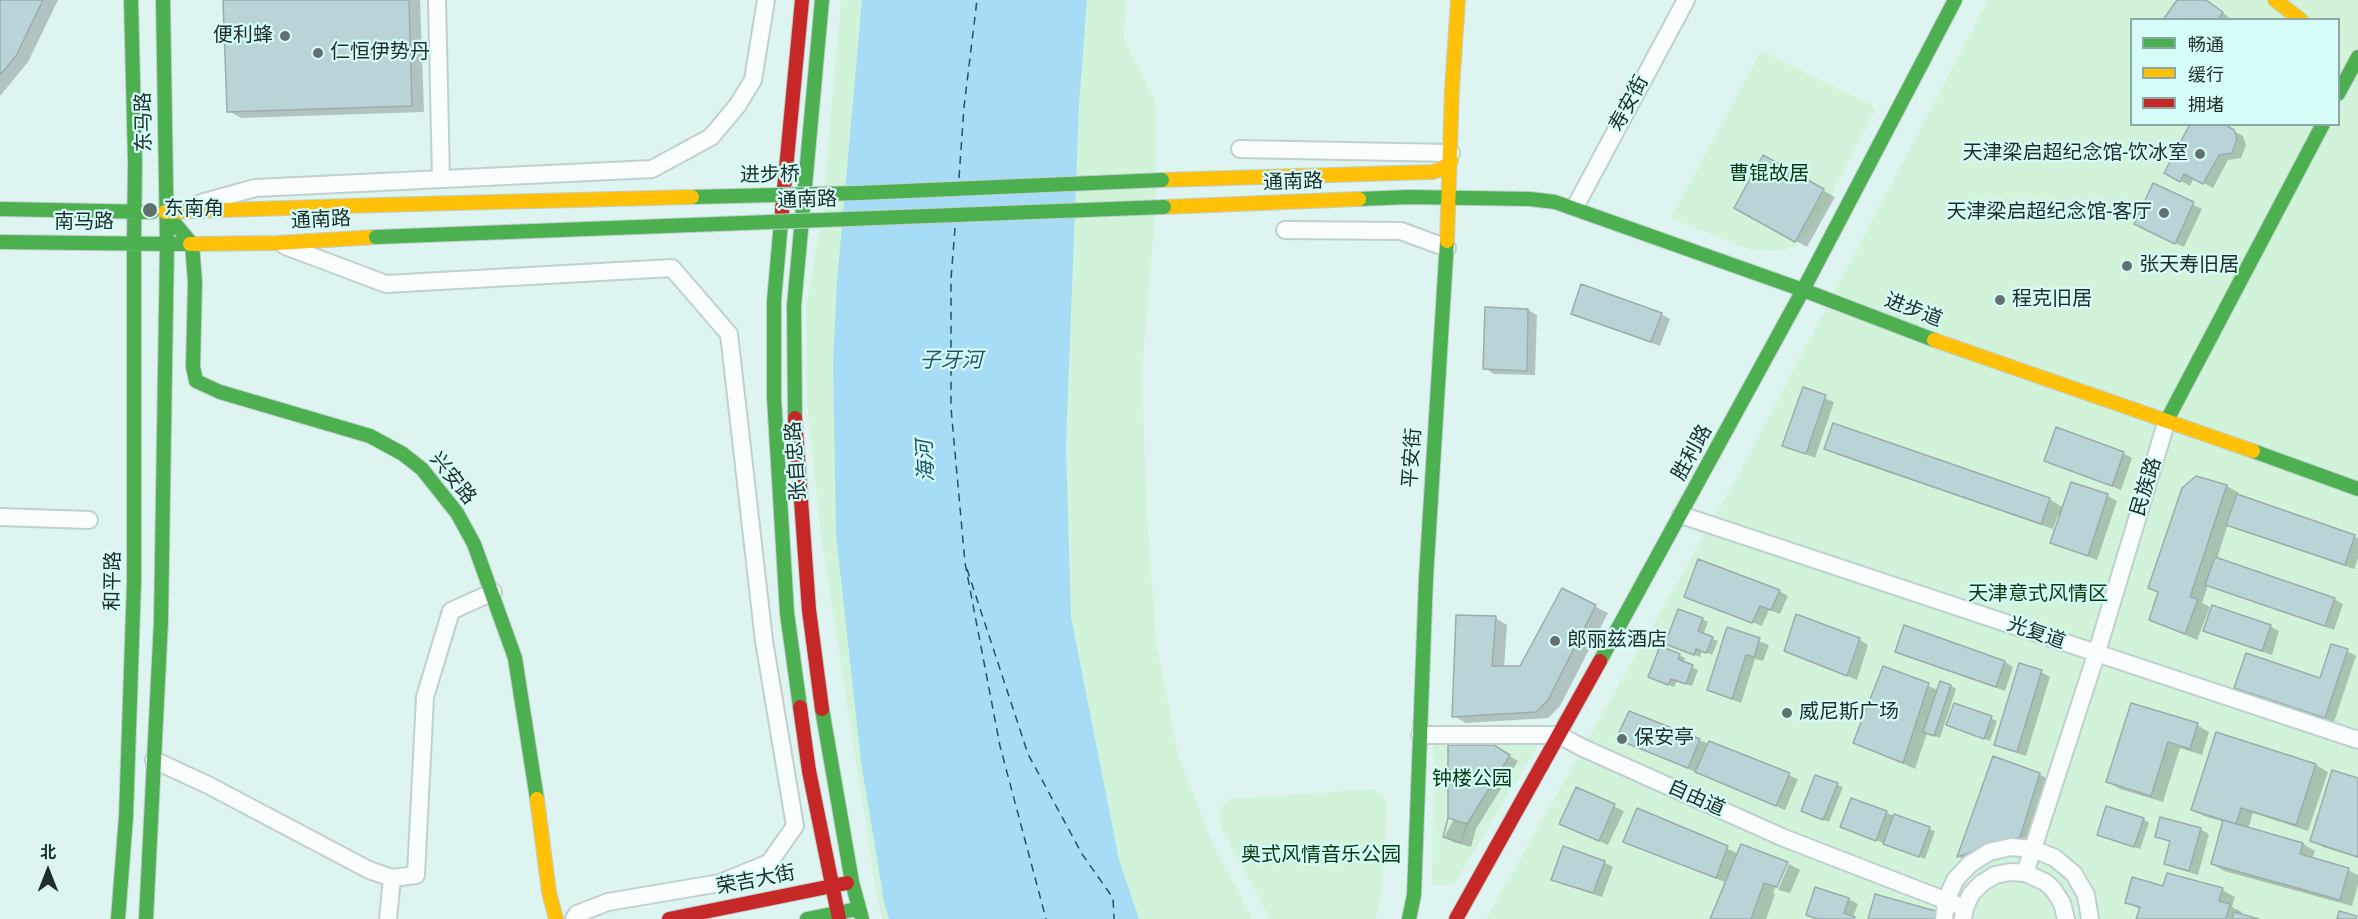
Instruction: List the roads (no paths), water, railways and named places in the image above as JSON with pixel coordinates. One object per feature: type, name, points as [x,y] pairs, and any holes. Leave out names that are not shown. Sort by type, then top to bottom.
[{"type":"main road","name":"东马路","points":[[131,0],[135,162],[134,243]]},
{"type":"main road","name":"东马路","points":[[163,0],[167,244]]},
{"type":"main road","name":"张自忠路","points":[[802,0],[774,301],[774,397],[788,613],[809,771],[838,916]]},
{"type":"main road","name":"张自忠路","points":[[822,0],[794,306],[794,409],[809,610],[824,719],[852,882],[860,914]]},
{"type":"main road","name":"平安街","points":[[1409,919],[1414,895],[1428,532],[1447,248],[1458,0]]},
{"type":"main road","name":"胜利路","points":[[1456,919],[1681,515],[1803,290],[1955,0]]},
{"type":"main road","points":[[2275,0],[2298,18]]},
{"type":"main road","points":[[2340,90],[2355,58]]},
{"type":"main road","name":"民族路","points":[[2167,420],[2322,126]]},
{"type":"main road","name":"通南路","points":[[1162,180],[1433,172],[1442,169],[1451,157]]},
{"type":"main road","name":"进步桥","points":[[378,205],[859,193],[1162,180]]},
{"type":"main road","name":"通南路","points":[[167,244],[278,243],[376,237],[1449,197]]},
{"type":"main road","name":"进步道","points":[[1449,197],[1530,199],[1575,207],[1976,356],[2167,420],[2358,489]]},
{"type":"main road","name":"通南路","points":[[165,212],[378,205]]},
{"type":"main road","name":"南马路","points":[[0,209],[165,212]]},
{"type":"main road","points":[[165,212],[192,244]]},
{"type":"main road","name":"南马路","points":[[0,242],[167,244]]},
{"type":"main road","name":"和平路","points":[[118,919],[126,817],[134,582],[134,243]]},
{"type":"main road","points":[[146,919],[161,609],[167,244]]},
{"type":"main road","name":"兴安路","points":[[192,244],[195,282],[192,367],[196,381],[220,392],[361,432],[403,454],[422,469],[450,503],[474,544],[509,638],[520,684],[549,892],[556,919]]},
{"type":"main road","name":"荣吉大街","points":[[669,919],[852,882]]},
{"type":"main road","points":[[807,919],[860,914]]},
{"type":"street","points":[[437,0],[441,179]]},
{"type":"street","points":[[165,212],[255,188],[652,169],[711,137],[737,106],[753,80],[766,0]]},
{"type":"street","name":"寿安街","points":[[1575,207],[1686,0]]},
{"type":"street","points":[[1240,149],[1451,157]]},
{"type":"street","points":[[1285,230],[1401,231],[1447,248]]},
{"type":"street","points":[[278,243],[386,284],[672,268],[729,334],[764,641],[795,826],[769,863],[720,883],[608,902],[577,914],[574,919]]},
{"type":"street","name":"民族路","points":[[2025,873],[2096,655],[2167,420]]},
{"type":"street","name":"光复道","points":[[1681,515],[2096,655],[2358,740]]},
{"type":"street","points":[[0,517],[89,520]]},
{"type":"street","points":[[154,760],[208,785],[369,870],[392,878],[416,874],[425,696],[451,610],[493,592]]},
{"type":"street","name":"自由道","points":[[1420,735],[1559,735],[1784,838],[1946,901],[1964,914]]},
{"type":"street","points":[[1944,919],[1946,901],[1955,880],[1970,864],[1989,852],[2011,847],[2033,849],[2055,858],[2074,874],[2086,895],[2090,919]]},
{"type":"street","points":[[1964,914],[1971,894],[1982,883],[1995,875],[2010,872],[2025,873],[2041,878],[2054,889],[2062,903],[2066,919]]},
{"type":"street","points":[[388,919],[392,878]]},
{"type":"water","name":"子牙河","points":[[862,0],[1087,0],[1079,105],[1066,445],[1071,617],[1119,860],[1139,919],[889,919],[884,902],[861,761],[836,534],[833,362],[837,282]]},
{"type":"place","name":"便利蜂","points":[[285,36]]},
{"type":"place","name":"仁恒伊势丹","points":[[318,53]]},
{"type":"place","name":"天津梁启超纪念馆-饮冰室","points":[[2200,154]]},
{"type":"place","name":"东南角","points":[[150,210]]},
{"type":"place","name":"天津梁启超纪念馆-客厅","points":[[2164,213]]},
{"type":"place","name":"张天寿旧居","points":[[2127,266]]},
{"type":"place","name":"程克旧居","points":[[2000,300]]},
{"type":"place","name":"郎丽兹酒店","points":[[1555,641]]},
{"type":"place","name":"威尼斯广场","points":[[1787,713]]},
{"type":"place","name":"保安亭","points":[[1622,739]]},
{"type":"park label","name":"曹锟故居","points":[[1769,175]]},
{"type":"park label","name":"天津意式风情区","points":[[2038,595]]},
{"type":"park label","name":"钟楼公园","points":[[1472,780]]},
{"type":"park label","name":"奥式风情音乐公园","points":[[1321,856]]},
{"type":"water label","name":"海河","points":[[927,461]]}]
